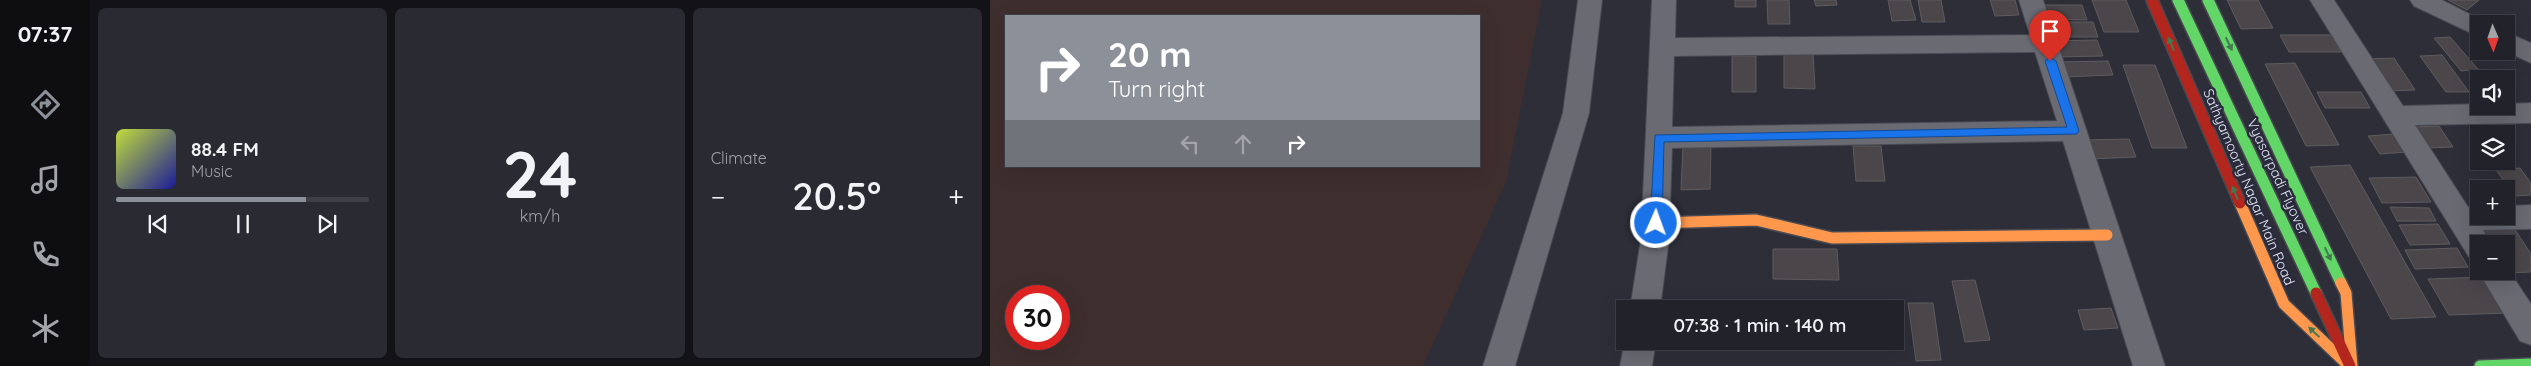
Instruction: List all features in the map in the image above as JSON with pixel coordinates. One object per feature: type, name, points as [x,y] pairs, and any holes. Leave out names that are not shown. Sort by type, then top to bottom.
[{"type":"street","points":[[1499,366],[1576,113],[1590,0]]},
{"type":"street","points":[[1646,300],[1656,223],[1664,0]]},
{"type":"street","points":[[2031,0],[2149,366]]},
{"type":"street","name":"Sathyamoorty Nagar Main Road","points":[[2152,0],[2284,304],[2350,366]]},
{"type":"street","name":"Vyasarpadi Flyover","points":[[2178,0],[2350,366]]},
{"type":"street","points":[[2208,0],[2346,293],[2350,366]]},
{"type":"street","points":[[2322,0],[2470,235]]},
{"type":"street","points":[[2422,0],[2470,23]]},
{"type":"street","points":[[1662,47],[2045,44]]},
{"type":"street","points":[[2515,46],[2531,54]]},
{"type":"street","points":[[2395,116],[2531,113]]},
{"type":"street","points":[[1659,138],[2073,131]]},
{"type":"street","points":[[2460,219],[2531,216]]},
{"type":"street","points":[[1656,223],[1756,220],[1832,238],[2107,235]]},
{"type":"street","points":[[2499,280],[2531,331]]},
{"type":"street","points":[[1636,366],[1639,350]]},
{"type":"street","points":[[2480,366],[2531,364]]},
{"type":"shaded area","points":[[990,0],[1542,0],[1506,182],[1423,366],[990,366]]},
{"type":"building","points":[[1735,0],[1756,0],[1756,7],[1735,7]]},
{"type":"building","points":[[1767,0],[1789,0],[1790,24],[1768,24]]},
{"type":"building","points":[[1814,0],[1836,0],[1837,5],[1816,6]]},
{"type":"building","points":[[1888,0],[1910,0],[1916,20],[1892,21]]},
{"type":"building","points":[[1918,0],[1941,0],[1945,22],[1922,22]]},
{"type":"building","points":[[1990,0],[2015,0],[2019,15],[1995,16]]},
{"type":"building","points":[[2092,0],[2126,0],[2139,32],[2104,32]]},
{"type":"building","points":[[2227,0],[2258,0],[2273,28],[2241,29]]},
{"type":"building","points":[[2448,0],[2479,0],[2467,10]]},
{"type":"building","points":[[2038,5],[2082,5],[2087,20],[2042,19]]},
{"type":"building","points":[[2046,22],[2093,22],[2098,37],[2050,37]]},
{"type":"building","points":[[2280,35],[2331,35],[2341,52],[2289,52]]},
{"type":"building","points":[[2450,37],[2478,69],[2461,71],[2434,38]]},
{"type":"building","points":[[2097,40],[2103,56],[2052,57],[2047,41]]},
{"type":"building","points":[[1784,51],[1813,51],[1815,89],[1784,88]]},
{"type":"building","points":[[2442,55],[2469,92],[2446,92],[2420,56]]},
{"type":"building","points":[[1732,56],[1756,56],[1756,92],[1732,92]]},
{"type":"building","points":[[2394,58],[2415,90],[2386,91],[2366,59]]},
{"type":"building","points":[[2108,61],[2113,75],[2062,77],[2057,62]]},
{"type":"building","points":[[2295,63],[2339,145],[2306,146],[2265,64]]},
{"type":"building","points":[[2123,65],[2155,65],[2187,148],[2152,148]]},
{"type":"building","points":[[2317,92],[2361,92],[2370,108],[2325,108]]},
{"type":"building","points":[[2439,126],[2453,147],[2426,148],[2413,127]]},
{"type":"building","points":[[2394,134],[2407,152],[2380,154],[2368,136]]},
{"type":"building","points":[[2129,139],[2136,157],[2090,159],[2084,140]]},
{"type":"building","points":[[1711,143],[1710,189],[1681,190],[1683,144]]},
{"type":"building","points":[[1853,146],[1881,146],[1885,181],[1856,181]]},
{"type":"building","points":[[2350,165],[2436,317],[2391,319],[2310,167]]},
{"type":"building","points":[[2520,168],[2531,183],[2531,195],[2515,196],[2515,180],[2503,180],[2496,170],[2515,170]]},
{"type":"building","points":[[2416,177],[2431,202],[2382,203],[2369,178]]},
{"type":"building","points":[[2390,207],[2429,208],[2436,221],[2397,221]]},
{"type":"building","points":[[2438,224],[2450,244],[2410,245],[2399,225]]},
{"type":"building","points":[[2512,225],[2531,254],[2531,272],[2515,273],[2515,235],[2484,235],[2479,227]]},
{"type":"building","points":[[2457,248],[2468,267],[2415,269],[2405,250]]},
{"type":"building","points":[[1773,249],[1837,249],[1839,280],[1773,279]]},
{"type":"building","points":[[2470,278],[2470,280],[2488,280],[2507,313],[2449,315],[2428,279]]},
{"type":"building","points":[[1975,280],[1990,340],[1965,342],[1952,281]]},
{"type":"building","points":[[1908,303],[1933,303],[1941,360],[1916,361]]},
{"type":"building","points":[[2111,308],[2118,328],[2084,330],[2078,310]]},
{"type":"traffic: fast","points":[[2178,0],[2316,293]]},
{"type":"traffic: fast","points":[[2208,0],[2341,283]]},
{"type":"traffic: fast","points":[[2480,366],[2531,364]]},
{"type":"traffic: slow","points":[[2240,203],[2284,304],[2349,366]]},
{"type":"traffic: slow","points":[[1656,223],[1756,220],[1832,238],[2107,235]]},
{"type":"traffic: slow","points":[[2341,283],[2346,293],[2352,366]]},
{"type":"traffic: jam","points":[[2152,0],[2240,203]]},
{"type":"traffic: jam","points":[[2316,293],[2350,366]]},
{"type":"route","points":[[1656,223],[1659,138],[2073,131],[2050,61]]}]
